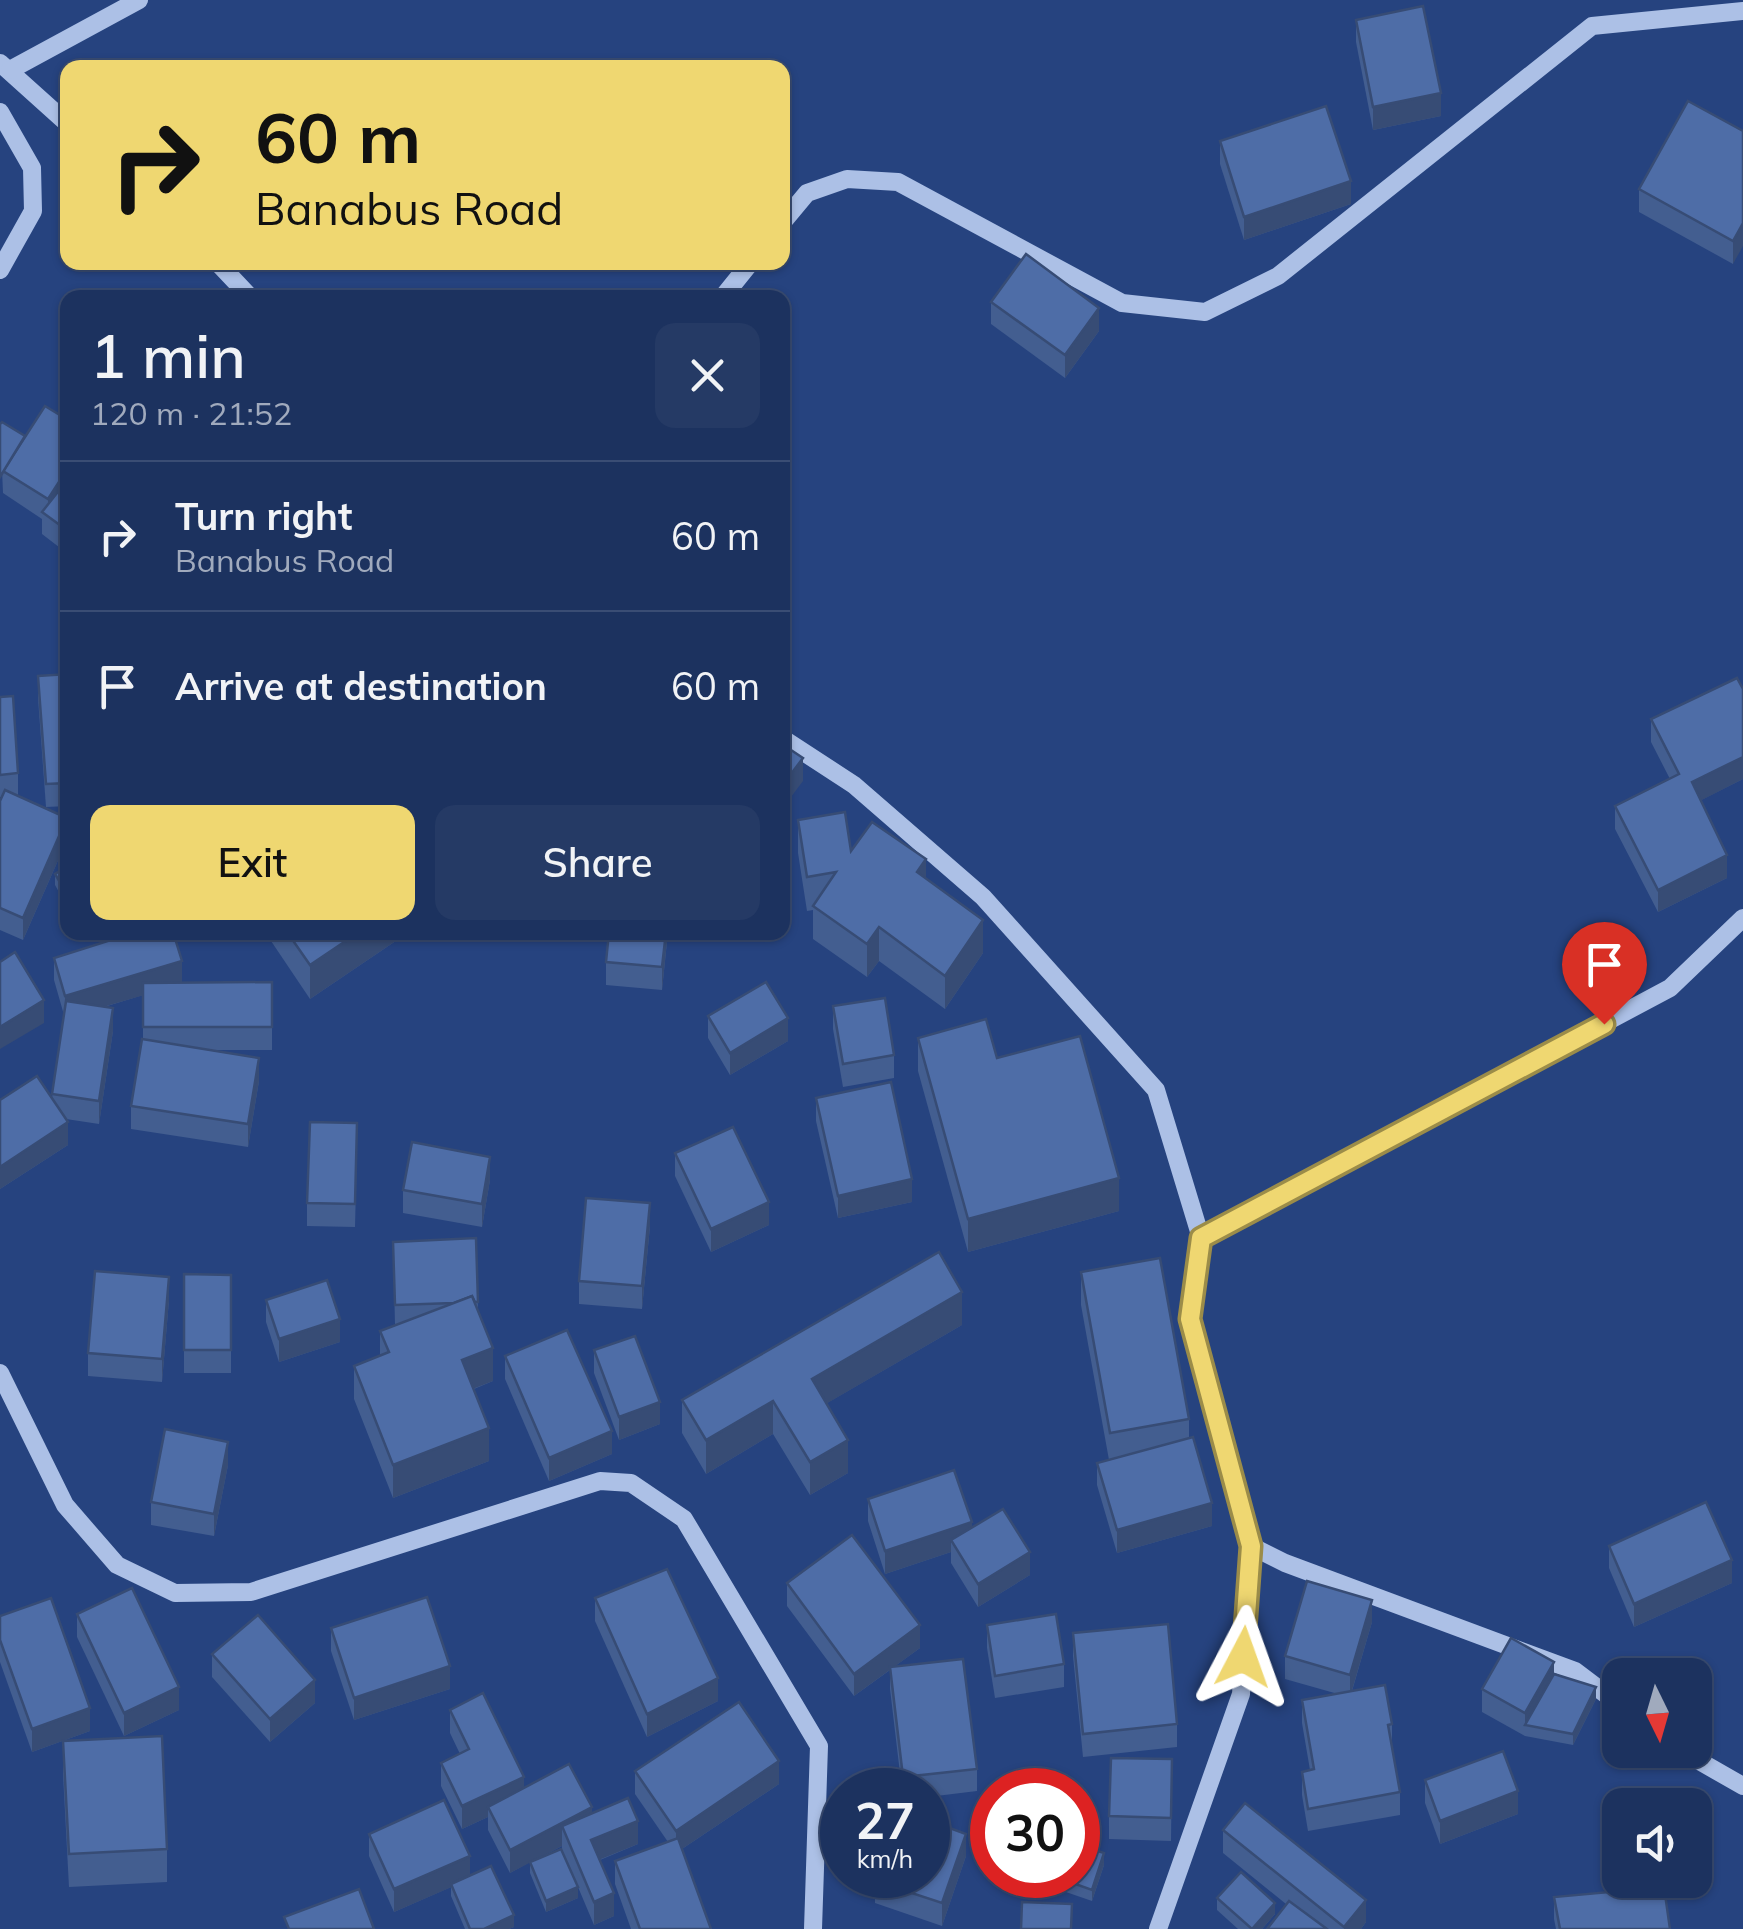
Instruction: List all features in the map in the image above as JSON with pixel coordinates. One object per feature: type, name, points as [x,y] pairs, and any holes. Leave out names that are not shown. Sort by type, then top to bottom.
[{"type":"street","points":[[60,117],[5,66],[139,0]]},
{"type":"street","points":[[790,214],[808,193],[847,179],[898,182],[1122,303],[1205,312],[1278,276],[1592,26],[1743,11]]},
{"type":"street","points":[[0,112],[32,168],[33,212],[0,270]]},
{"type":"street","points":[[225,270],[243,290]]},
{"type":"street","points":[[728,290],[745,270]]},
{"type":"street","points":[[790,743],[854,785],[983,897],[1156,1090],[1201,1238],[1190,1319],[1251,1546],[1241,1694],[1158,1929]]},
{"type":"street","points":[[1201,1238],[1670,988],[1743,918]]},
{"type":"street","points":[[0,1373],[64,1505],[116,1565],[174,1593],[250,1592],[600,1481],[631,1482],[684,1519],[819,1746],[813,1929]]},
{"type":"street","points":[[1251,1546],[1285,1563],[1575,1671],[1602,1691]]},
{"type":"street","points":[[1712,1768],[1743,1786]]},
{"type":"building","points":[[1423,6],[1441,93],[1373,107],[1356,20]]},
{"type":"building","points":[[1688,101],[1743,131],[1743,223],[1733,241],[1639,189]]},
{"type":"building","points":[[1326,106],[1351,181],[1244,217],[1220,141]]},
{"type":"building","points":[[1026,254],[1099,308],[1065,355],[991,302]]},
{"type":"building","points":[[45,406],[60,415],[60,480],[48,499],[3,471]]},
{"type":"building","points":[[0,424],[25,436],[0,477]]},
{"type":"building","points":[[60,489],[60,525],[42,512]]},
{"type":"building","points":[[60,675],[60,783],[46,784],[38,676]]},
{"type":"building","points":[[1737,678],[1743,689],[1743,757],[1692,782],[1727,855],[1658,890],[1615,806],[1679,774],[1651,719]]},
{"type":"building","points":[[13,696],[18,773],[0,775],[0,697]]},
{"type":"building","points":[[790,749],[803,758],[790,775]]},
{"type":"building","points":[[5,790],[60,815],[60,834],[23,918],[0,908],[0,801]]},
{"type":"building","points":[[845,812],[851,851],[872,822],[926,859],[917,872],[983,920],[945,976],[879,927],[867,944],[813,906],[836,872],[807,877],[798,820]]},
{"type":"building","points":[[111,940],[175,940],[182,961],[65,996],[54,958]]},
{"type":"building","points":[[293,940],[347,940],[310,965]]},
{"type":"building","points":[[608,940],[665,940],[662,967],[606,962]]},
{"type":"building","points":[[15,952],[44,1000],[0,1027],[0,962]]},
{"type":"building","points":[[272,982],[272,1027],[143,1027],[143,983]]},
{"type":"building","points":[[766,982],[788,1018],[730,1053],[708,1016]]},
{"type":"building","points":[[885,998],[894,1055],[843,1064],[833,1006]]},
{"type":"building","points":[[66,1001],[113,1008],[99,1101],[52,1094]]},
{"type":"building","points":[[986,1019],[997,1058],[1080,1036],[1119,1178],[968,1219],[918,1038]]},
{"type":"building","points":[[142,1039],[259,1058],[248,1124],[131,1106]]},
{"type":"building","points":[[37,1076],[68,1122],[0,1167],[0,1100]]},
{"type":"building","points":[[891,1082],[912,1179],[838,1196],[816,1098]]},
{"type":"building","points":[[310,1122],[357,1123],[355,1204],[307,1203]]},
{"type":"building","points":[[733,1127],[769,1202],[711,1229],[675,1153]]},
{"type":"building","points":[[412,1142],[490,1157],[482,1204],[403,1190]]},
{"type":"building","points":[[586,1198],[650,1203],[642,1286],[579,1281]]},
{"type":"building","points":[[476,1238],[478,1302],[472,1296],[454,1303],[395,1305],[393,1242]]},
{"type":"building","points":[[939,1252],[962,1292],[812,1379],[848,1440],[810,1462],[773,1401],[706,1440],[682,1400]]},
{"type":"building","points":[[1160,1258],[1189,1419],[1110,1433],[1081,1272]]},
{"type":"building","points":[[95,1271],[169,1277],[162,1359],[88,1353]]},
{"type":"building","points":[[184,1274],[231,1275],[231,1350],[184,1350]]},
{"type":"building","points":[[327,1280],[340,1319],[279,1339],[266,1300]]},
{"type":"building","points":[[472,1296],[493,1348],[462,1360],[489,1428],[393,1465],[354,1366],[389,1352],[380,1331]]},
{"type":"building","points":[[567,1330],[612,1431],[549,1458],[505,1356]]},
{"type":"building","points":[[635,1336],[660,1402],[619,1417],[594,1350]]},
{"type":"building","points":[[165,1429],[228,1442],[214,1514],[151,1502]]},
{"type":"building","points":[[1193,1437],[1212,1503],[1117,1530],[1097,1463]]},
{"type":"building","points":[[954,1470],[972,1522],[885,1551],[868,1499]]},
{"type":"building","points":[[1706,1502],[1732,1560],[1634,1604],[1609,1546]]},
{"type":"building","points":[[1003,1509],[1030,1552],[978,1584],[951,1540]]},
{"type":"building","points":[[852,1535],[920,1625],[854,1674],[787,1583]]},
{"type":"building","points":[[667,1569],[718,1678],[647,1714],[595,1598]]},
{"type":"building","points":[[1307,1581],[1372,1600],[1350,1675],[1285,1656]]},
{"type":"building","points":[[132,1588],[179,1687],[124,1713],[77,1614]]},
{"type":"building","points":[[427,1597],[450,1666],[354,1698],[331,1628]]},
{"type":"building","points":[[51,1598],[90,1708],[32,1729],[0,1640],[0,1616]]},
{"type":"building","points":[[1056,1614],[1064,1664],[995,1676],[987,1625]]},
{"type":"building","points":[[258,1615],[315,1680],[270,1719],[212,1654]]},
{"type":"building","points":[[1168,1624],[1177,1724],[1083,1734],[1073,1633]]},
{"type":"building","points":[[1511,1638],[1554,1662],[1525,1713],[1482,1689]]},
{"type":"building","points":[[963,1659],[977,1768],[950,1772],[950,1768],[902,1768],[890,1667]]},
{"type":"building","points":[[1554,1674],[1596,1687],[1573,1734],[1525,1725]]},
{"type":"building","points":[[1385,1685],[1400,1792],[1308,1809],[1302,1772],[1314,1769],[1302,1700]]},
{"type":"building","points":[[483,1693],[524,1777],[462,1806],[441,1763],[469,1749],[450,1710]]},
{"type":"building","points":[[739,1702],[779,1761],[676,1831],[635,1771]]},
{"type":"building","points":[[162,1736],[167,1849],[69,1854],[63,1741]]},
{"type":"building","points":[[1503,1751],[1518,1791],[1440,1821],[1425,1780]]},
{"type":"building","points":[[1111,1758],[1172,1759],[1171,1818],[1109,1816]]},
{"type":"building","points":[[569,1764],[592,1807],[510,1850],[488,1807]]},
{"type":"building","points":[[628,1798],[638,1821],[591,1840],[614,1893],[594,1902],[562,1826]]},
{"type":"building","points":[[444,1800],[470,1856],[394,1889],[369,1834]]},
{"type":"building","points":[[1245,1803],[1366,1900],[1344,1927],[1223,1830]]},
{"type":"building","points":[[950,1828],[966,1834],[950,1880]]},
{"type":"building","points":[[678,1838],[711,1929],[640,1929],[615,1861]]},
{"type":"building","points":[[561,1849],[578,1887],[546,1901],[530,1862]]},
{"type":"building","points":[[491,1866],[514,1915],[484,1929],[470,1929],[451,1884]]},
{"type":"building","points":[[1241,1872],[1275,1903],[1252,1929],[1217,1898]]},
{"type":"building","points":[[359,1889],[374,1929],[289,1929],[284,1917]]},
{"type":"building","points":[[1602,1893],[1602,1898],[1666,1898],[1670,1929],[1560,1929],[1554,1897]]},
{"type":"building","points":[[1289,1901],[1327,1929],[1267,1929]]},
{"type":"building","points":[[1022,1902],[1072,1904],[1071,1929],[1021,1929]]},
{"type":"route","points":[[1243,1657],[1251,1546],[1190,1319],[1201,1238],[1604,1024]]}]
